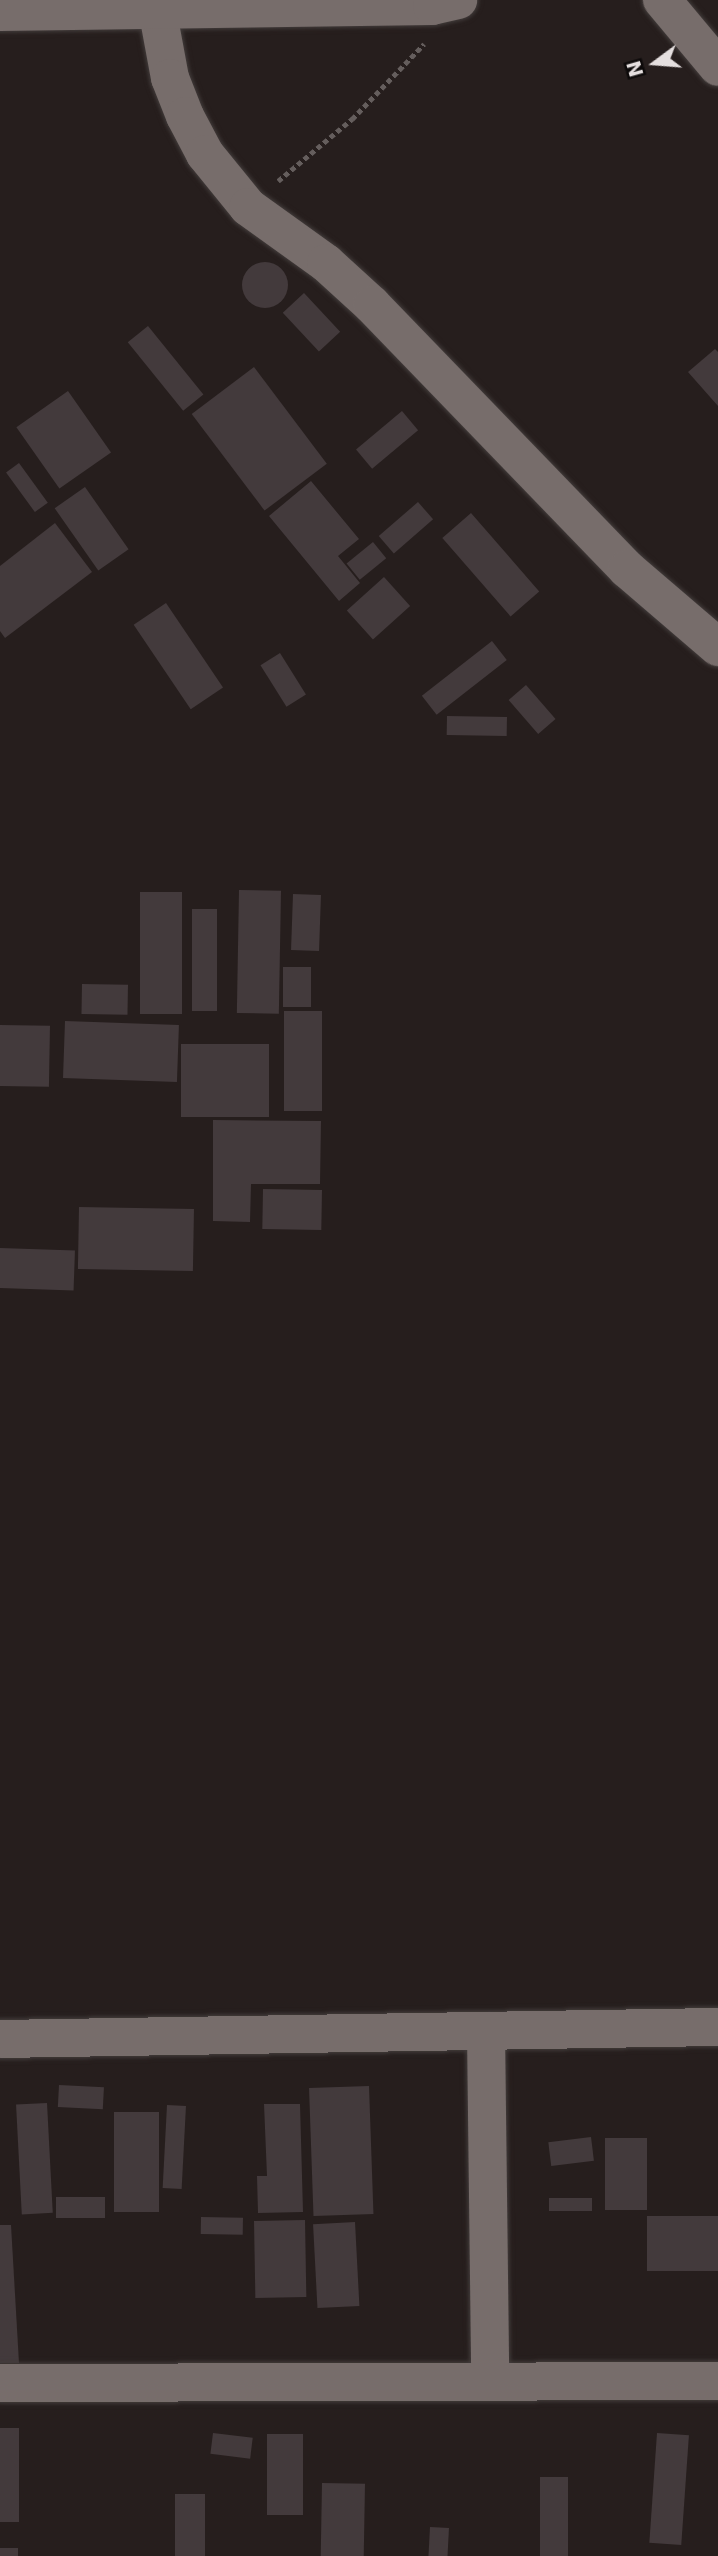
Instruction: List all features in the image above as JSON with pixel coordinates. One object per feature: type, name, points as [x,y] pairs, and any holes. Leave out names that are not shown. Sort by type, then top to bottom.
[{"type":"street","points":[[0,12],[432,6],[458,0]]},
{"type":"street","points":[[662,0],[718,67]]},
{"type":"street","points":[[157,8],[170,78],[185,116],[205,155],[248,207],[326,263],[372,305],[627,569],[718,647]]},
{"type":"street","points":[[0,2039],[718,2026]]},
{"type":"street","points":[[486,2031],[491,2381]]},
{"type":"street","points":[[0,2383],[718,2381]]},
{"type":"path","points":[[248,207],[352,119],[428,39]]},
{"type":"building","points":[[265,262],[281,269],[288,285],[281,301],[265,308],[249,301],[242,285],[249,269]]},
{"type":"building","points":[[304,293],[340,332],[319,352],[283,313]]},
{"type":"building","points":[[148,326],[203,394],[183,411],[128,342]]},
{"type":"building","points":[[715,349],[718,352],[718,406],[688,372]]},
{"type":"building","points":[[254,367],[327,464],[265,511],[192,414]]},
{"type":"building","points":[[68,391],[111,452],[59,489],[16,427]]},
{"type":"building","points":[[402,411],[418,430],[372,469],[356,450]]},
{"type":"building","points":[[19,463],[48,503],[35,512],[6,472]]},
{"type":"building","points":[[311,481],[359,539],[338,556],[360,583],[339,601],[269,516]]},
{"type":"building","points":[[85,487],[129,549],[98,570],[55,508]]},
{"type":"building","points":[[418,502],[433,519],[394,553],[379,536]]},
{"type":"building","points":[[471,513],[539,591],[511,616],[442,538]]},
{"type":"building","points":[[55,523],[92,572],[5,638],[0,631],[0,566]]},
{"type":"building","points":[[373,542],[386,558],[360,580],[347,563]]},
{"type":"building","points":[[384,577],[410,606],[373,639],[347,610]]},
{"type":"building","points":[[166,603],[223,688],[191,709],[134,625]]},
{"type":"building","points":[[492,641],[507,660],[437,715],[422,696]]},
{"type":"building","points":[[280,653],[306,695],[286,707],[260,665]]},
{"type":"building","points":[[526,685],[556,719],[538,734],[509,700]]},
{"type":"building","points":[[447,716],[507,717],[507,736],[447,735]]},
{"type":"building","points":[[239,890],[281,891],[279,1014],[237,1013]]},
{"type":"building","points":[[140,892],[182,892],[182,1014],[140,1014]]},
{"type":"building","points":[[293,894],[321,895],[319,951],[291,950]]},
{"type":"building","points":[[192,909],[217,909],[217,1011],[192,1011]]},
{"type":"building","points":[[283,967],[311,967],[311,1007],[283,1007]]},
{"type":"building","points":[[82,984],[128,985],[127,1015],[81,1014]]},
{"type":"building","points":[[284,1011],[322,1011],[322,1111],[284,1111]]},
{"type":"building","points":[[65,1021],[179,1025],[177,1082],[63,1078]]},
{"type":"building","points":[[0,1025],[50,1026],[49,1087],[0,1086]]},
{"type":"building","points":[[181,1044],[269,1044],[269,1117],[181,1117]]},
{"type":"building","points":[[213,1120],[321,1121],[320,1184],[251,1184],[250,1222],[213,1221]]},
{"type":"building","points":[[263,1189],[322,1190],[321,1230],[262,1229]]},
{"type":"building","points":[[79,1207],[194,1209],[193,1271],[78,1269]]},
{"type":"building","points":[[0,1248],[75,1251],[74,1291],[0,1288]]},
{"type":"building","points":[[59,2085],[104,2087],[103,2109],[58,2107]]},
{"type":"building","points":[[369,2086],[373,2214],[314,2216],[309,2088]]},
{"type":"building","points":[[47,2103],[53,2213],[22,2214],[16,2105]]},
{"type":"building","points":[[264,2104],[300,2104],[303,2212],[258,2213],[257,2176],[267,2176]]},
{"type":"building","points":[[167,2105],[186,2106],[182,2189],[163,2188]]},
{"type":"building","points":[[114,2112],[159,2112],[159,2212],[114,2212]]},
{"type":"building","points":[[591,2137],[594,2161],[551,2166],[548,2142]]},
{"type":"building","points":[[605,2138],[647,2138],[647,2210],[605,2210]]},
{"type":"building","points":[[56,2197],[105,2197],[105,2218],[56,2218]]},
{"type":"building","points":[[549,2198],[592,2198],[592,2211],[549,2211]]},
{"type":"building","points":[[647,2216],[718,2216],[718,2271],[647,2271]]},
{"type":"building","points":[[201,2217],[243,2218],[243,2235],[201,2234]]},
{"type":"building","points":[[305,2220],[306,2297],[255,2298],[254,2221]]},
{"type":"building","points":[[355,2222],[359,2306],[317,2308],[313,2224]]},
{"type":"building","points":[[0,2225],[11,2225],[19,2363],[0,2363]]},
{"type":"building","points":[[0,2428],[19,2428],[19,2522],[0,2522]]},
{"type":"building","points":[[213,2433],[253,2438],[250,2459],[210,2454]]},
{"type":"building","points":[[657,2433],[689,2435],[681,2545],[649,2543]]},
{"type":"building","points":[[267,2434],[303,2434],[303,2515],[267,2515]]},
{"type":"building","points":[[540,2477],[568,2477],[568,2556],[540,2556]]},
{"type":"building","points":[[322,2483],[365,2484],[364,2556],[321,2556]]},
{"type":"building","points":[[175,2494],[205,2494],[205,2556],[175,2556]]},
{"type":"building","points":[[430,2527],[449,2528],[448,2556],[428,2556]]},
{"type":"building","points":[[0,2548],[18,2548],[18,2556],[0,2556]]}]
